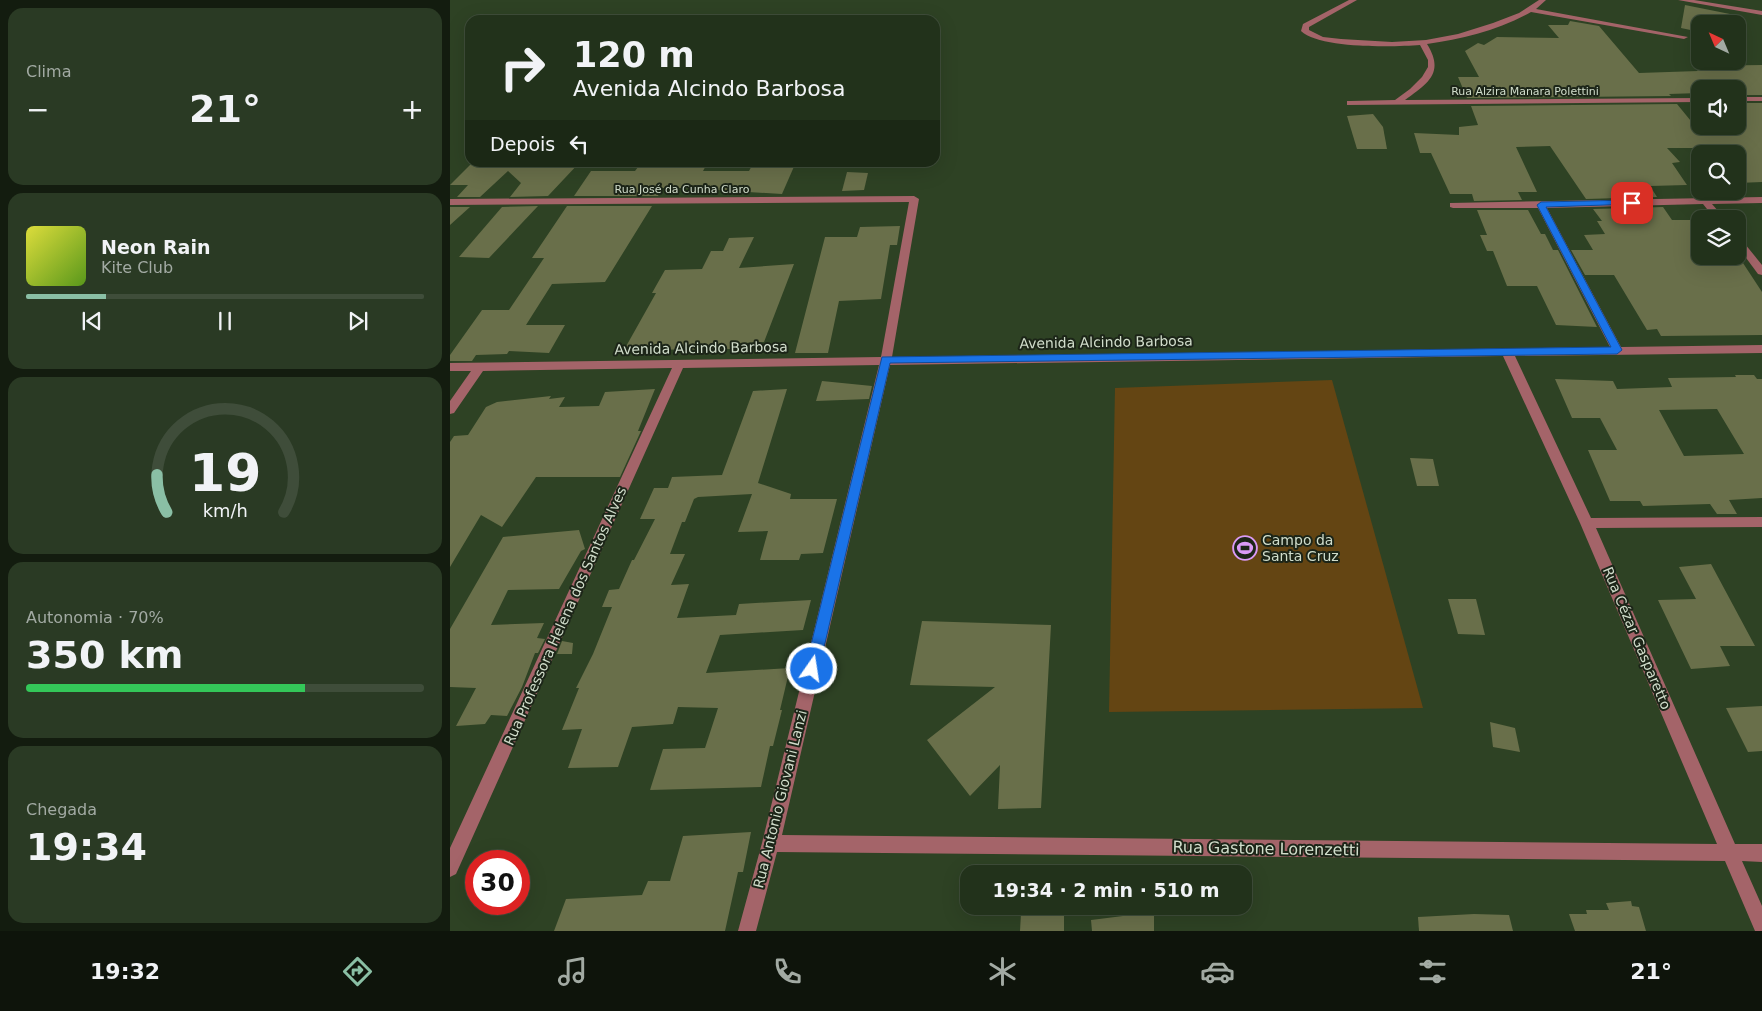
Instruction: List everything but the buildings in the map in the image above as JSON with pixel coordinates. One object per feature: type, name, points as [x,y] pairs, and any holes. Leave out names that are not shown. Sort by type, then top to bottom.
[{"type":"street","points":[[1354,0],[1306,26],[1304,30],[1306,33],[1326,39],[1372,43],[1422,44],[1466,35],[1506,21],[1530,10],[1543,0]]},
{"type":"street","points":[[1681,0],[1762,14]]},
{"type":"street","points":[[1530,10],[1684,36]]},
{"type":"street","points":[[1396,103],[1419,84],[1431,70],[1432,61],[1422,44]]},
{"type":"street","points":[[1746,99],[1762,99]]},
{"type":"street","name":"Rua Alzira Manara Polettini","points":[[1350,103],[1691,100]]},
{"type":"street","name":"Rua José da Cunha Claro","points":[[450,202],[914,199]]},
{"type":"street","name":"Rua Antonio Giovani Lanzi","points":[[747,931],[771,843],[886,360],[914,199]]},
{"type":"street","points":[[1453,205],[1762,200]]},
{"type":"street","points":[[1705,201],[1712,210]]},
{"type":"street","points":[[1541,205],[1617,350]]},
{"type":"street","points":[[1746,251],[1762,272]]},
{"type":"street","name":"Avenida Alcindo Barbosa","points":[[450,367],[1762,349]]},
{"type":"street","name":"Rua Cézar Gasparetto","points":[[1507,352],[1587,523],[1762,927]]},
{"type":"street","name":"Rua Professora Helena dos Santos Alves","points":[[450,868],[679,364]]},
{"type":"street","points":[[450,410],[479,367]]},
{"type":"street","points":[[1587,523],[1762,522]]},
{"type":"street","name":"Rua Gastone Lorenzetti","points":[[771,843],[1762,853]]},
{"type":"shaded area","name":"Campo da Santa Cruz","points":[[1332,380],[1423,708],[1109,712],[1115,388]]},
{"type":"place","name":"Campo da Santa Cruz","points":[[1245,548]]},
{"type":"route","points":[[812,669],[886,360],[1617,350],[1541,205],[1632,203]]}]
